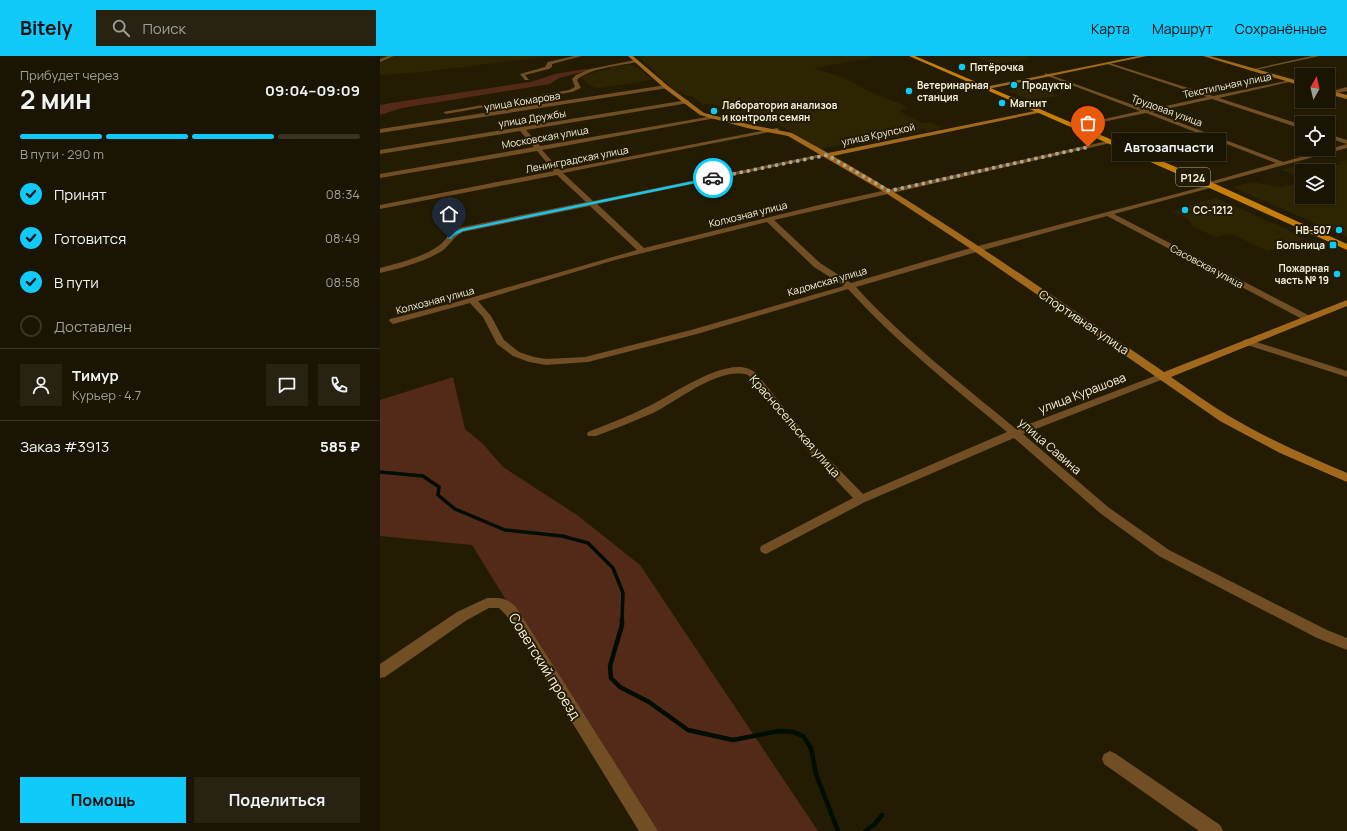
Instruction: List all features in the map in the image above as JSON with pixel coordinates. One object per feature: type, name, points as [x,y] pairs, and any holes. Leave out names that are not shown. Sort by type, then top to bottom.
[{"type":"main road","name":"Р124","points":[[911,56],[1112,142],[1347,247]]},
{"type":"street","points":[[380,61],[392,56]]},
{"type":"street","points":[[527,79],[522,74],[547,68],[550,66],[550,63],[555,61],[580,56]]},
{"type":"street","name":"Спортивная улица","points":[[630,56],[666,87],[702,114],[713,118],[730,120],[747,126],[777,130],[790,134],[889,191],[977,248],[1224,418],[1261,439],[1347,478]]},
{"type":"street","points":[[983,88],[1047,74],[1145,56]]},
{"type":"street","points":[[1205,56],[1295,82]]},
{"type":"street","points":[[1251,70],[1318,56]]},
{"type":"street","name":"улица Комарова","points":[[446,112],[570,91],[578,88],[574,80],[576,76],[585,72],[635,61]]},
{"type":"street","points":[[1109,63],[1295,125]]},
{"type":"street","name":"Трудовая улица","points":[[1047,74],[1281,163]]},
{"type":"street","name":"Текстильная улица","points":[[1075,126],[1289,81]]},
{"type":"street","name":"улица Комарова","points":[[380,131],[666,87]]},
{"type":"street","points":[[1335,91],[1347,89]]},
{"type":"street","points":[[1335,93],[1347,97]]},
{"type":"street","name":"улица Дружбы","points":[[380,152],[687,102]]},
{"type":"street","name":"улица Крупской","points":[[380,271],[434,252],[446,244],[452,235],[461,230],[1038,111]]},
{"type":"street","name":"Московская улица","points":[[380,176],[713,118]]},
{"type":"street","points":[[521,128],[559,173],[643,251]]},
{"type":"street","name":"Ленинградская улица","points":[[380,207],[777,130]]},
{"type":"street","points":[[1335,138],[1347,142]]},
{"type":"street","name":"Колхозная улица","points":[[393,321],[643,251],[769,219],[1112,142]]},
{"type":"street","name":"Кадомская улица","points":[[472,300],[487,316],[500,342],[509,350],[532,360],[562,362],[585,360],[694,332],[977,248],[1108,214],[1279,165],[1281,163],[1293,162],[1347,146]]},
{"type":"street","name":"Сасовская улица","points":[[1108,214],[1307,318]]},
{"type":"street","name":"улица Савина","points":[[769,219],[817,265],[850,286],[871,309],[959,387],[1104,510],[1133,532],[1164,553],[1322,634],[1347,644]]},
{"type":"street","name":"улица Курашова","points":[[766,549],[861,499],[1015,433],[1347,303]]},
{"type":"street","points":[[1247,342],[1347,374]]},
{"type":"street","name":"Красносельская улица","points":[[592,434],[650,410],[684,390],[723,372],[741,370],[754,376],[806,442],[861,499]]},
{"type":"street","name":"Советский проезд","points":[[380,672],[462,616],[487,603],[502,603],[511,611],[649,831]]},
{"type":"street","points":[[1110,759],[1214,831]]},
{"type":"shaded area","points":[[380,56],[552,56],[422,72],[380,75]]},
{"type":"shaded area","points":[[638,56],[875,56],[814,68],[842,77],[877,95],[901,104],[908,108],[901,110],[901,112],[922,123],[931,122],[942,128],[927,131],[924,129],[918,130],[919,132],[875,141],[872,139],[821,149],[773,121],[750,125],[722,107],[712,104],[703,105],[692,96],[687,96],[681,91],[676,92]]},
{"type":"shaded area","points":[[1025,56],[1030,59],[997,64],[974,57]]},
{"type":"shaded area","points":[[629,65],[639,68],[652,80],[600,88],[590,86],[580,76],[609,69],[611,67]]},
{"type":"shaded area","points":[[585,69],[590,70],[559,78],[550,84],[402,108],[380,115],[380,105],[530,82],[555,74]]},
{"type":"shaded area","points":[[1034,85],[1059,96],[1031,100],[1007,91],[1014,88]]},
{"type":"shaded area","points":[[1347,160],[1347,237],[1232,187],[1252,182],[1281,187],[1295,184],[1295,204],[1335,204],[1335,166],[1342,164],[1338,162]]},
{"type":"shaded area","points":[[1295,167],[1295,175],[1281,170]]},
{"type":"shaded area","points":[[1216,198],[1305,239],[1268,251],[1231,234],[1215,237],[1190,225],[1192,224],[1187,218],[1172,211],[1181,209],[1185,211],[1188,210],[1184,207]]},
{"type":"shaded area","points":[[453,377],[465,429],[483,444],[503,467],[577,515],[640,565],[818,831],[649,831],[472,545],[380,536],[380,400]]},
{"type":"waterway","points":[[380,472],[423,476],[439,487],[438,495],[455,509],[505,530],[562,536],[588,543],[613,568],[623,593],[622,620]]},
{"type":"waterway","points":[[622,620],[622,625],[610,666],[611,678],[620,687],[649,702],[688,730],[733,740],[779,731],[793,732],[803,736],[811,748],[816,774],[838,831]]},
{"type":"waterway","points":[[865,831],[874,825],[882,815]]},
{"type":"way so far","points":[[713,178],[827,155],[889,191],[1088,147]]},
{"type":"place","name":"Пятёрочка","points":[[962,67]]},
{"type":"place","name":"Продукты","points":[[1014,85]]},
{"type":"place","name":"Ветеринарная станция","points":[[909,91]]},
{"type":"place","name":"Магнит","points":[[1002,103]]},
{"type":"place","name":"Лаборатория анализов и контроля семян","points":[[714,111]]},
{"type":"place","name":"Автозапчасти","points":[[1088,147]]},
{"type":"place","name":"СС-1212","points":[[1185,210]]},
{"type":"place","name":"НВ-507","points":[[1339,230]]},
{"type":"place","name":"Больница","points":[[1333,245]]},
{"type":"place","name":"Пожарная часть № 19","points":[[1337,274]]},
{"type":"route","points":[[449,238],[455,232],[461,230],[713,178]]}]
